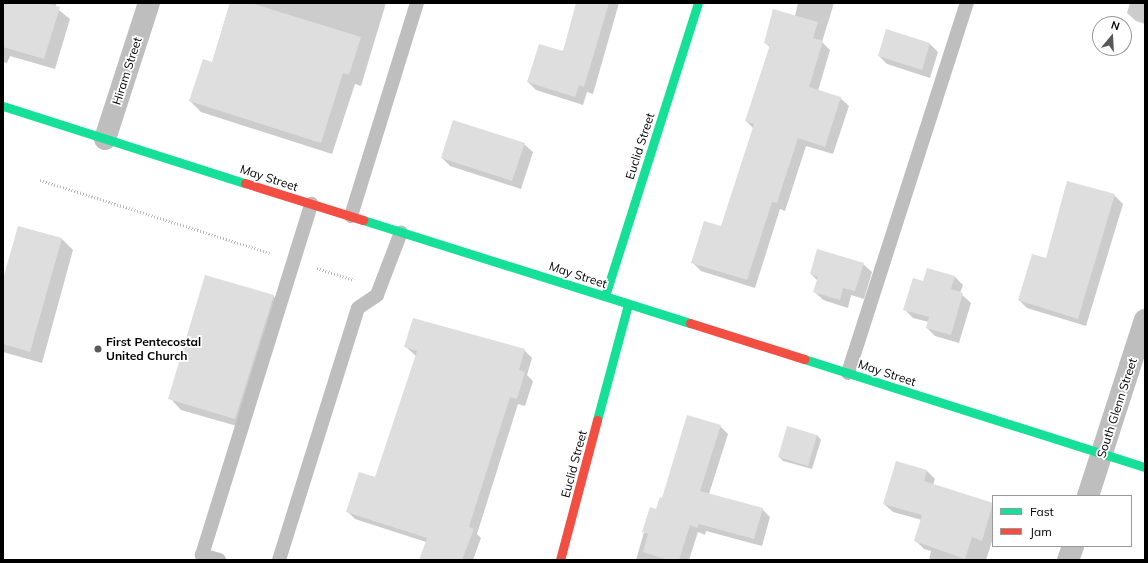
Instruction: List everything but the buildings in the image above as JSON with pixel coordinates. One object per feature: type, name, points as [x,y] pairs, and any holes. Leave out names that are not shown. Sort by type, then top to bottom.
[{"type":"street","name":"Hiram Street","points":[[105,139],[149,3]]},
{"type":"street","name":"Euclid Street","points":[[605,296],[698,3]]},
{"type":"street","name":"May Street","points":[[3,106],[1145,467]]},
{"type":"street","name":"Euclid Street","points":[[560,560],[628,304]]},
{"type":"street","name":"South Glenn Street","points":[[1088,495],[1145,320]]},
{"type":"street","points":[[1068,560],[1073,547]]},
{"type":"lane","points":[[351,216],[417,3]]},
{"type":"lane","points":[[848,373],[967,3]]},
{"type":"lane","points":[[219,560],[202,555],[311,204]]},
{"type":"lane","points":[[279,560],[358,308],[377,295],[401,232]]},
{"type":"path","points":[[40,180],[380,288]]},
{"type":"traffic: fast","points":[[605,296],[698,3]]},
{"type":"traffic: fast","points":[[3,106],[245,183]]},
{"type":"traffic: fast","points":[[363,220],[690,323]]},
{"type":"traffic: fast","points":[[597,420],[628,304]]},
{"type":"traffic: fast","points":[[804,359],[1145,467]]},
{"type":"traffic: jam","points":[[245,183],[363,220]]},
{"type":"traffic: jam","points":[[690,323],[804,359]]},
{"type":"traffic: jam","points":[[560,560],[597,420]]},
{"type":"place","name":"First Pentecostal United Church","points":[[98,349]]}]
